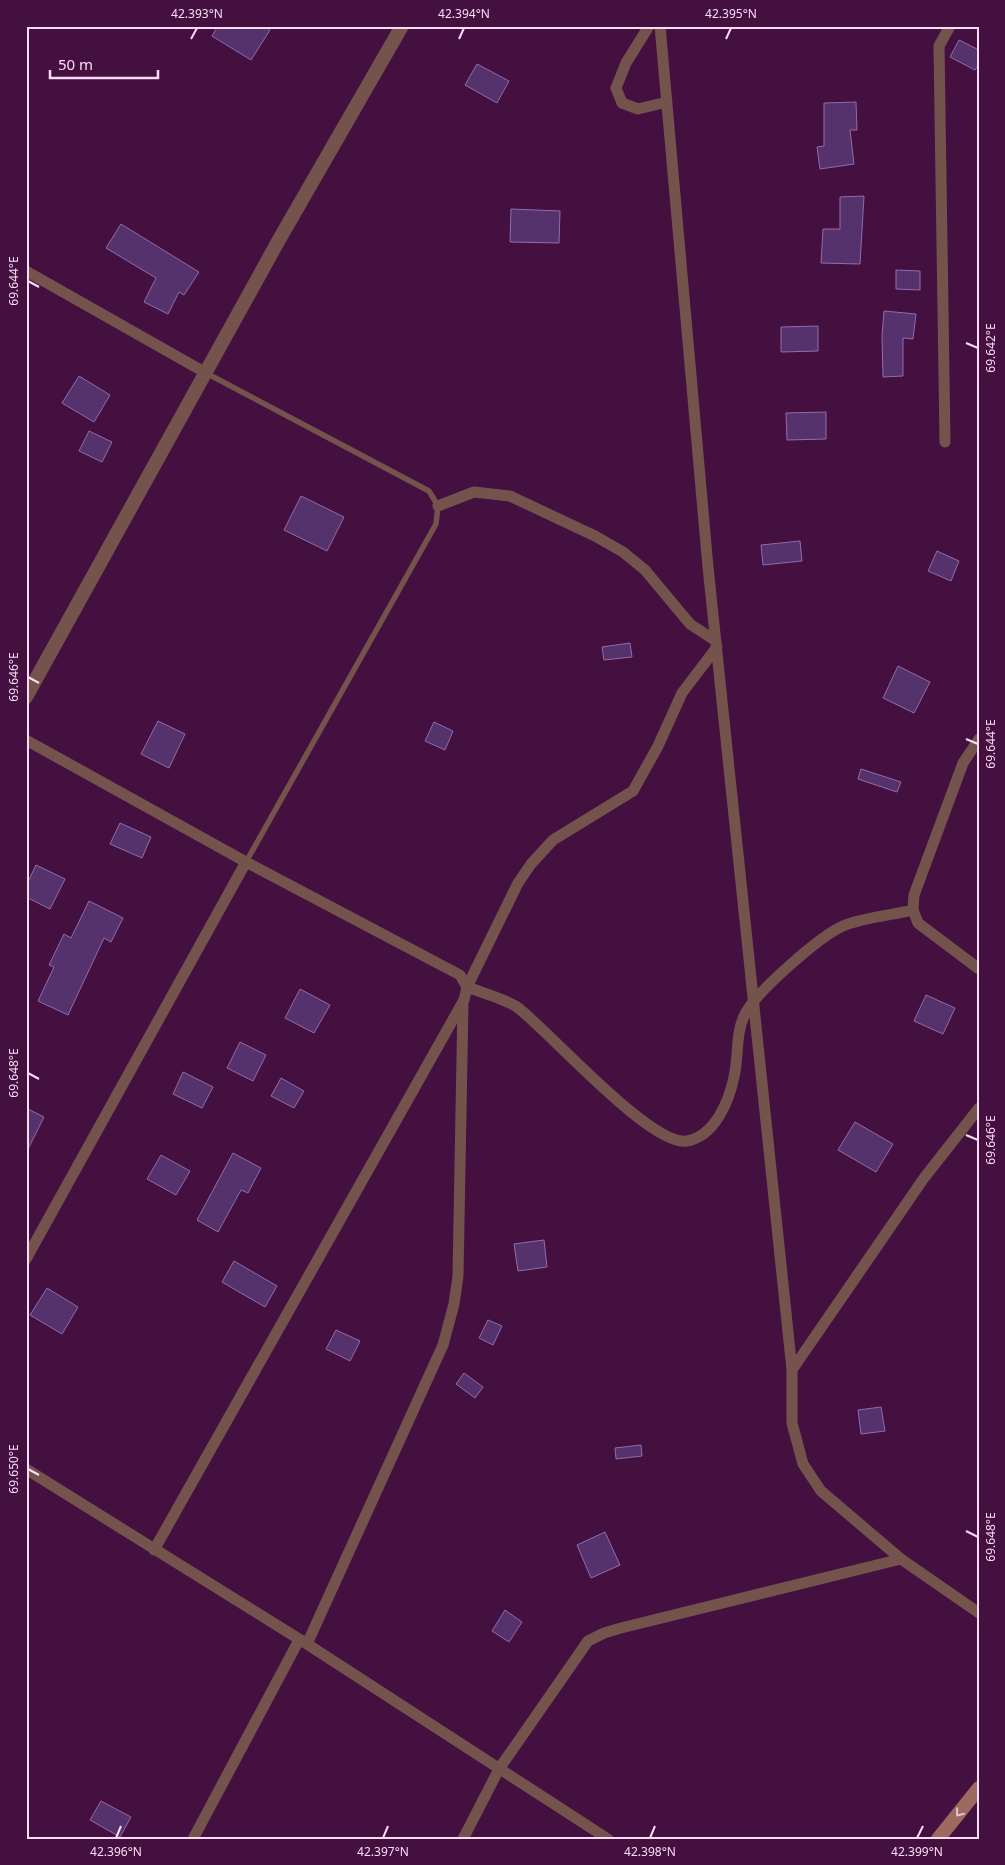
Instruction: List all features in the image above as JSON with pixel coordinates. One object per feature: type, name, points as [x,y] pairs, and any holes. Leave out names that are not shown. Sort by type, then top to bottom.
[{"type":"main road","points":[[938,1839],[979,1788]]},
{"type":"street","points":[[26,698],[206,373],[402,26]]},
{"type":"street","points":[[649,26],[626,63],[616,88],[622,102],[638,109],[667,102]]},
{"type":"street","points":[[660,26],[716,644],[792,1370],[792,1423],[803,1464],[821,1491],[901,1559],[979,1613]]},
{"type":"street","points":[[945,442],[939,46],[950,26]]},
{"type":"street","points":[[26,271],[206,373]]},
{"type":"street","points":[[438,506],[474,492],[510,496],[595,536],[623,552],[645,570],[690,624],[716,644]]},
{"type":"street","points":[[154,1550],[464,1000],[468,987],[518,883],[531,864],[553,840],[633,791],[658,746],[682,693],[716,644]]},
{"type":"street","points":[[979,739],[963,763],[914,895],[913,910],[918,923],[979,968]]},
{"type":"street","points":[[26,740],[246,862],[460,975],[468,987],[516,1006],[630,1110],[670,1140],[687,1141],[705,1132],[717,1120],[735,1077],[739,1032],[746,1013],[754,1002],[800,956],[843,926],[913,910]]},
{"type":"street","points":[[26,1259],[246,862]]},
{"type":"street","points":[[193,1839],[303,1642],[443,1345],[454,1304],[458,1276],[464,1000]]},
{"type":"street","points":[[792,1370],[924,1178],[979,1108]]},
{"type":"street","points":[[26,1469],[303,1642],[608,1839]]},
{"type":"street","points":[[463,1839],[499,1769],[588,1641],[604,1633],[621,1628],[901,1559]]},
{"type":"lane","points":[[206,373],[429,491],[438,506],[436,524],[246,862]]},
{"type":"building","points":[[218,26],[264,26],[270,30],[251,60],[212,36]]},
{"type":"building","points":[[959,40],[979,50],[979,64],[975,70],[950,57]]},
{"type":"building","points":[[477,64],[509,81],[497,103],[465,85]]},
{"type":"building","points":[[856,102],[857,130],[850,130],[854,164],[820,169],[817,147],[824,146],[824,103]]},
{"type":"building","points":[[864,196],[860,264],[821,263],[823,229],[840,229],[840,197]]},
{"type":"building","points":[[511,209],[560,211],[559,243],[510,242]]},
{"type":"building","points":[[121,224],[199,272],[184,295],[179,292],[168,314],[144,302],[156,278],[106,248]]},
{"type":"building","points":[[896,270],[920,271],[920,290],[896,289]]},
{"type":"building","points":[[884,311],[916,314],[913,339],[903,338],[903,376],[883,377],[882,336]]},
{"type":"building","points":[[818,326],[818,351],[781,352],[781,327]]},
{"type":"building","points":[[79,376],[110,395],[94,422],[62,403]]},
{"type":"building","points":[[826,412],[826,439],[787,440],[786,413]]},
{"type":"building","points":[[89,431],[112,442],[102,462],[79,451]]},
{"type":"building","points":[[301,496],[344,517],[327,551],[284,530]]},
{"type":"building","points":[[800,541],[802,561],[763,565],[761,545]]},
{"type":"building","points":[[937,551],[959,561],[951,581],[928,571]]},
{"type":"building","points":[[630,643],[632,657],[604,660],[602,647]]},
{"type":"building","points":[[898,666],[930,682],[914,713],[883,698]]},
{"type":"building","points":[[158,721],[185,734],[169,768],[141,754]]},
{"type":"building","points":[[434,722],[453,731],[445,750],[425,741]]},
{"type":"building","points":[[861,769],[901,782],[897,792],[858,779]]},
{"type":"building","points":[[120,823],[151,837],[142,858],[110,844]]},
{"type":"building","points":[[36,865],[65,879],[50,909],[26,897],[26,886]]},
{"type":"building","points":[[89,901],[123,918],[111,942],[104,938],[68,1015],[38,1001],[54,967],[49,965],[64,934],[71,938]]},
{"type":"building","points":[[300,989],[330,1005],[314,1033],[285,1018]]},
{"type":"building","points":[[926,995],[955,1008],[943,1034],[914,1021]]},
{"type":"building","points":[[240,1042],[266,1055],[253,1081],[227,1068]]},
{"type":"building","points":[[183,1072],[213,1087],[202,1108],[173,1094]]},
{"type":"building","points":[[281,1078],[304,1091],[294,1108],[271,1096]]},
{"type":"building","points":[[26,1108],[44,1117],[26,1153]]},
{"type":"building","points":[[855,1122],[893,1144],[876,1172],[838,1150]]},
{"type":"building","points":[[233,1153],[261,1168],[248,1193],[241,1190],[218,1232],[197,1220]]},
{"type":"building","points":[[161,1155],[190,1171],[176,1195],[147,1179]]},
{"type":"building","points":[[544,1240],[547,1267],[518,1271],[514,1244]]},
{"type":"building","points":[[234,1261],[277,1286],[265,1307],[222,1282]]},
{"type":"building","points":[[47,1288],[78,1307],[62,1334],[30,1315]]},
{"type":"building","points":[[488,1320],[502,1326],[493,1345],[479,1338]]},
{"type":"building","points":[[336,1330],[360,1341],[350,1361],[326,1349]]},
{"type":"building","points":[[464,1373],[483,1387],[475,1398],[456,1384]]},
{"type":"building","points":[[881,1407],[885,1431],[861,1434],[858,1410]]},
{"type":"building","points":[[641,1445],[642,1456],[616,1459],[615,1448]]},
{"type":"building","points":[[605,1532],[620,1565],[591,1578],[577,1545]]},
{"type":"building","points":[[505,1610],[522,1622],[509,1642],[492,1631]]},
{"type":"building","points":[[101,1801],[131,1817],[120,1837],[90,1820]]}]
